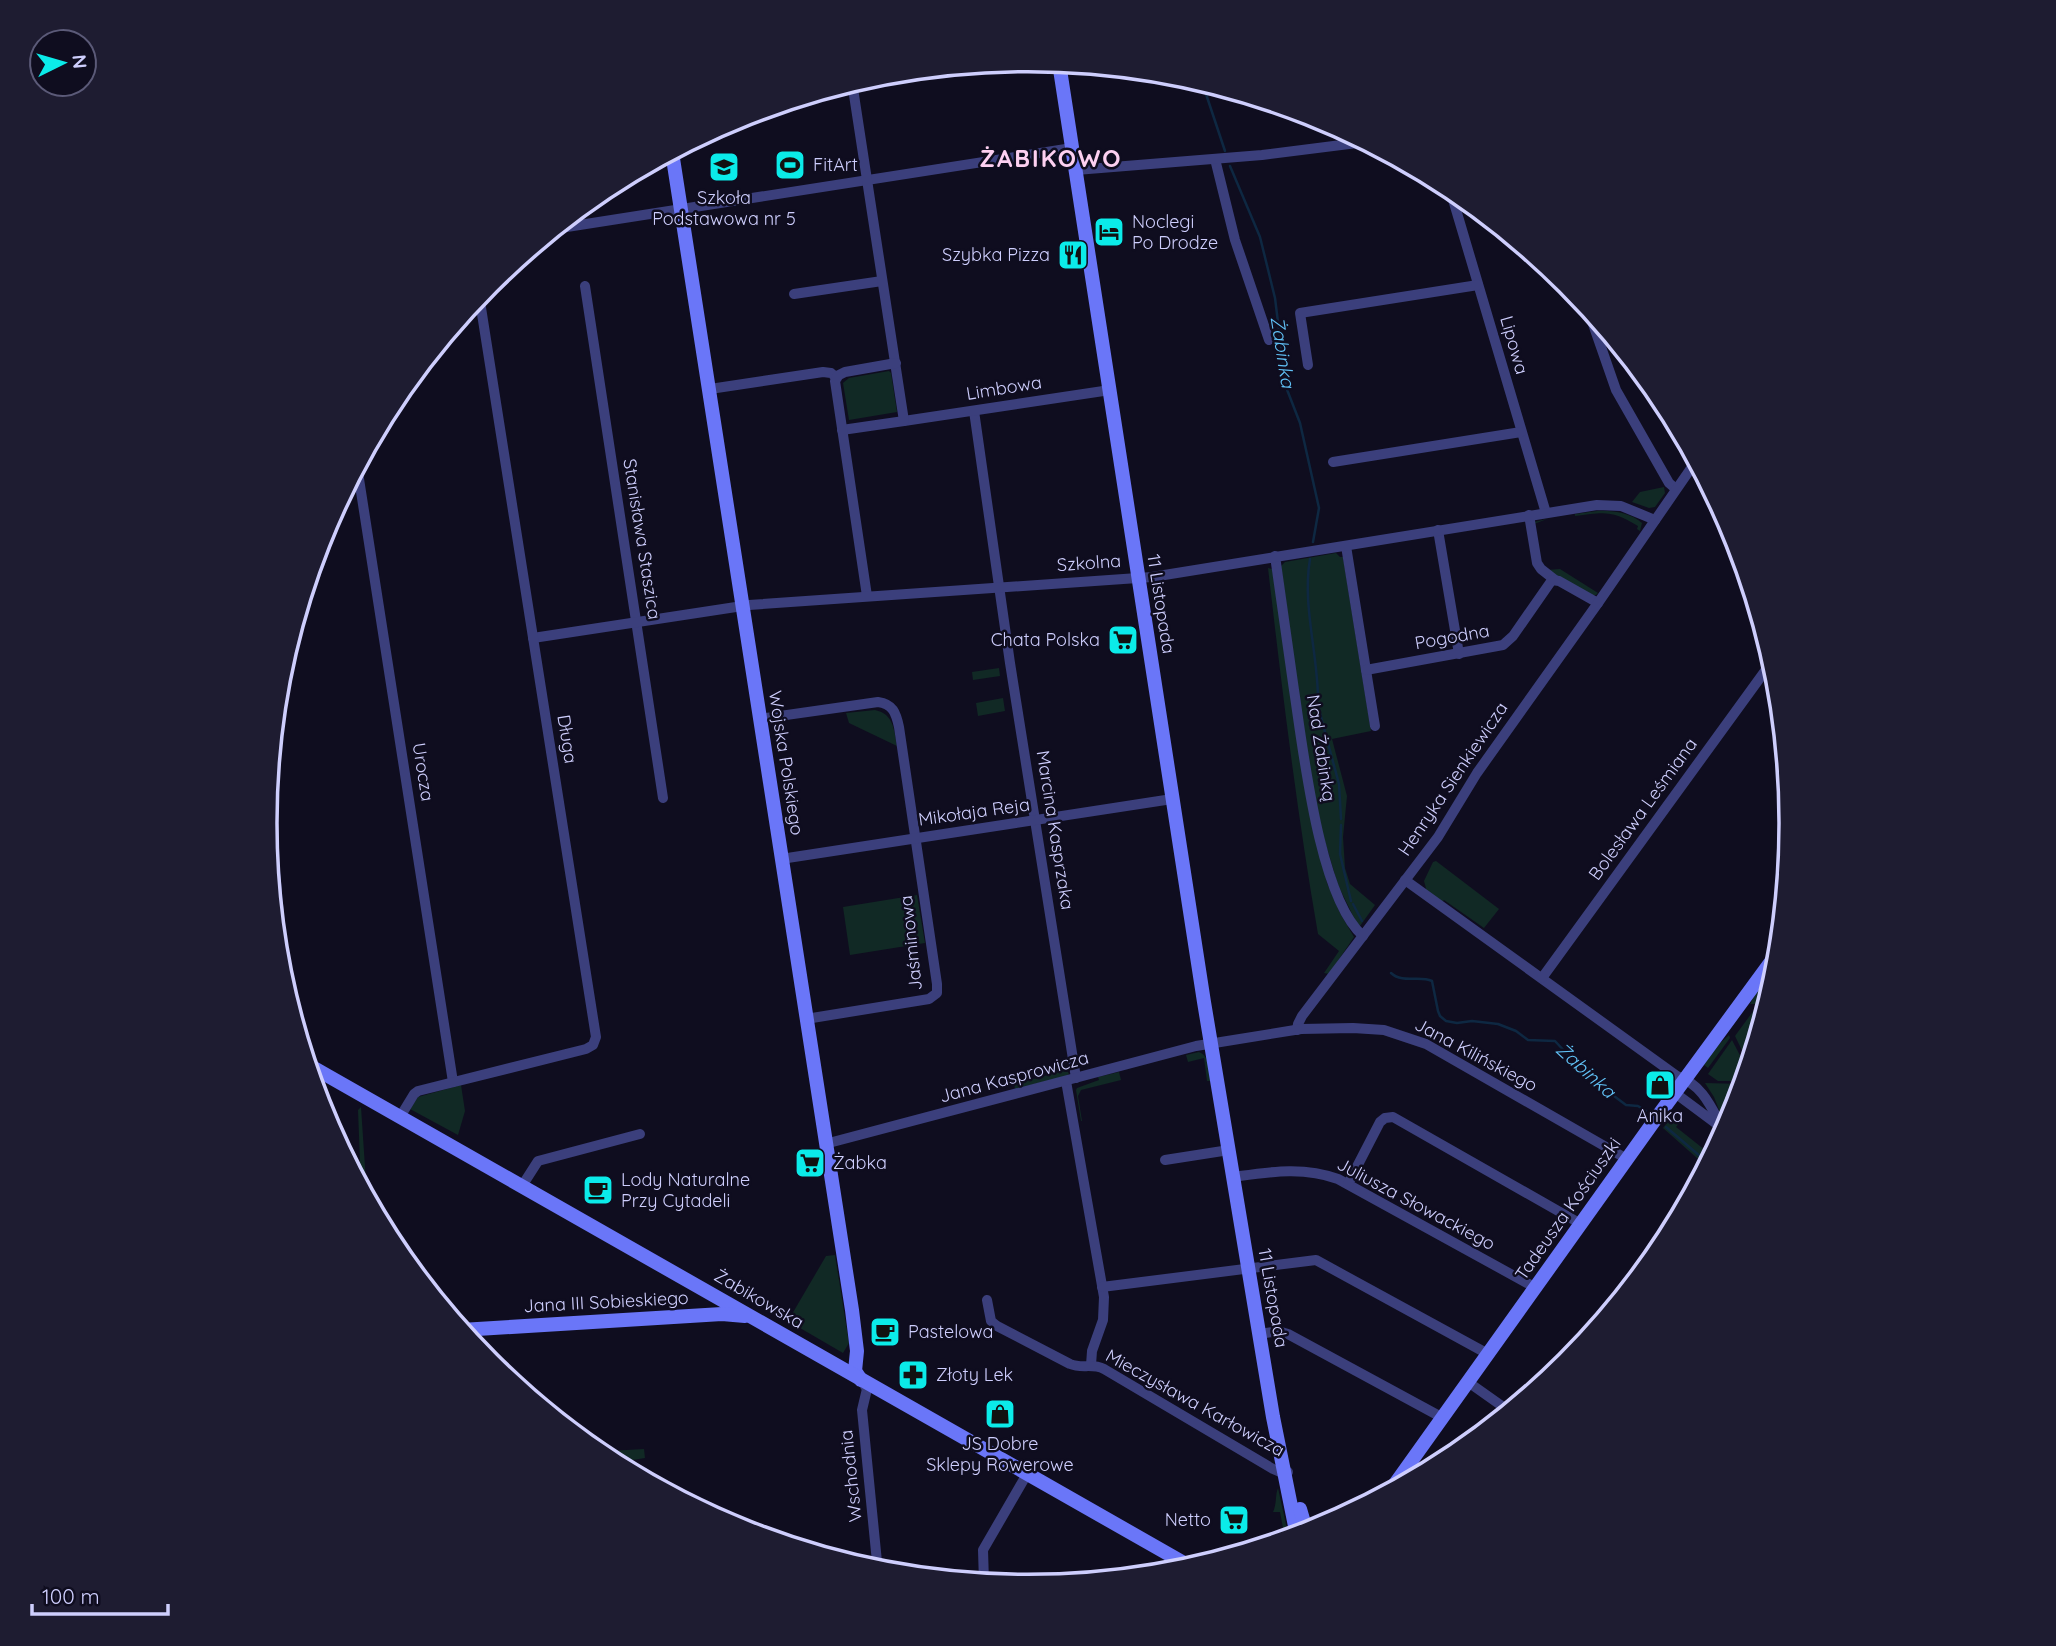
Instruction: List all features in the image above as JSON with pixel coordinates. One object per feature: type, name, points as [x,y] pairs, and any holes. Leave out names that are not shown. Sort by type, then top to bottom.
[{"type":"street","name":"11 Listopada","points":[[1061,73],[1172,799],[1259,1334],[1280,1452],[1303,1521]]},
{"type":"street","points":[[854,92],[904,421]]},
{"type":"street","points":[[1076,170],[1273,154],[1349,144]]},
{"type":"street","points":[[572,226],[1072,148]]},
{"type":"street","points":[[1215,159],[1235,240],[1269,340]]},
{"type":"street","name":"Wojska Polskiego","points":[[673,161],[743,606],[766,718],[781,859],[812,1018],[825,1144],[856,1341],[855,1371],[861,1380]]},
{"type":"street","name":"Lipowa","points":[[1455,205],[1546,513]]},
{"type":"street","points":[[794,294],[882,281]]},
{"type":"street","points":[[1308,365],[1300,313],[1478,285]]},
{"type":"street","name":"Stanisława Staszica","points":[[585,286],[663,798]]},
{"type":"street","name":"Długa","points":[[453,1082],[586,1049],[595,1041],[594,1018],[481,309]]},
{"type":"street","points":[[1595,331],[1616,390],[1667,480],[1676,489]]},
{"type":"street","points":[[867,596],[835,386],[836,378],[845,372],[896,363]]},
{"type":"street","points":[[710,389],[822,372],[831,373],[836,378]]},
{"type":"street","name":"Limbowa","points":[[842,430],[1110,390]]},
{"type":"street","name":"Marcina Kasprzaka","points":[[975,411],[1102,1287],[1103,1320],[1092,1351],[1091,1365]]},
{"type":"street","points":[[1332,462],[1521,432]]},
{"type":"street","points":[[1656,520],[1690,469]]},
{"type":"street","name":"Urocza","points":[[359,481],[453,1082]]},
{"type":"street","name":"Szkolna","points":[[533,638],[743,606],[1152,577],[1608,504],[1632,509],[1656,520]]},
{"type":"street","points":[[1529,515],[1537,563],[1555,580],[1598,603]]},
{"type":"street","name":"Henryka Sienkiewicza","points":[[1656,520],[1477,773],[1438,837],[1405,880],[1677,1076],[1685,1079],[1703,1093],[1718,1119]]},
{"type":"street","points":[[1438,530],[1459,653]]},
{"type":"street","points":[[1346,545],[1375,726]]},
{"type":"street","name":"Nad Żabinką","points":[[1275,556],[1312,807],[1335,888],[1352,924],[1363,936]]},
{"type":"street","name":"Pogodna","points":[[1366,670],[1500,646],[1506,643],[1547,586],[1555,580]]},
{"type":"street","name":"Bolesława Leśmiana","points":[[1542,978],[1764,672]]},
{"type":"street","points":[[766,718],[878,702],[892,708],[899,727],[915,838]]},
{"type":"street","name":"Mikołaja Reja","points":[[781,859],[1172,799]]},
{"type":"street","name":"Jaśminowa","points":[[812,1018],[933,999],[937,993],[915,838]]},
{"type":"street","points":[[1297,1030],[1301,1018],[1405,880]]},
{"type":"street","name":"Tadeusza Kościuszki","points":[[1401,1475],[1765,970]]},
{"type":"street","name":"Jana Kilińskiego","points":[[1211,1043],[1297,1030],[1364,1028],[1413,1038],[1627,1159]]},
{"type":"street","name":"Jana Kasprowicza","points":[[825,1144],[1211,1043]]},
{"type":"street","name":"Żabikowska","points":[[320,1071],[1178,1559]]},
{"type":"street","points":[[400,1117],[416,1092],[453,1082]]},
{"type":"street","points":[[1675,1093],[1716,1124]]},
{"type":"street","points":[[1348,1184],[1381,1122],[1385,1118],[1393,1117],[1581,1224]]},
{"type":"street","points":[[522,1186],[535,1163],[640,1134]]},
{"type":"street","points":[[1165,1160],[1229,1150]]},
{"type":"street","name":"Juliusza Słowackiego","points":[[1233,1177],[1295,1171],[1323,1174],[1348,1184],[1536,1288]]},
{"type":"street","points":[[1102,1287],[1313,1259],[1488,1354]]},
{"type":"street","points":[[696,1286],[701,1295],[705,1315]]},
{"type":"street","name":"Mieczysława Karłowicza","points":[[987,1300],[989,1317],[993,1324],[1077,1367],[1091,1365],[1104,1369],[1273,1469],[1286,1472]]},
{"type":"street","name":"Jana III Sobieskiego","points":[[474,1329],[705,1315],[735,1314],[754,1318]]},
{"type":"street","points":[[1259,1334],[1278,1331],[1288,1334],[1443,1418]]},
{"type":"street","name":"Wschodnia","points":[[861,1380],[867,1389],[862,1410],[877,1559]]},
{"type":"street","points":[[1468,1382],[1501,1406]]},
{"type":"street","name":"11 Listopada","points":[[1286,1472],[1295,1524]]},
{"type":"street","points":[[984,1573],[983,1550],[1027,1474]]},
{"type":"green space","points":[[889,371],[897,412],[849,420],[843,383],[849,378]]},
{"type":"green space","points":[[1664,487],[1665,493],[1655,507],[1649,508],[1632,502],[1640,492]]},
{"type":"green space","points":[[1597,511],[1632,517],[1642,523],[1640,531],[1638,526],[1615,515],[1601,513],[1575,516]]},
{"type":"green space","points":[[1336,553],[1343,557],[1371,731],[1332,739],[1347,796],[1343,837],[1345,868],[1350,884],[1375,905],[1360,926],[1338,885],[1314,805],[1281,566],[1285,562]]},
{"type":"green space","points":[[1268,568],[1272,569],[1327,883],[1354,937],[1329,974],[1324,973],[1339,951],[1318,934],[1290,751]]},
{"type":"green space","points":[[1560,569],[1598,593],[1590,595],[1547,570]]},
{"type":"green space","points":[[999,668],[1000,676],[973,680],[972,672]]},
{"type":"green space","points":[[1003,698],[1005,711],[978,716],[976,703]]},
{"type":"green space","points":[[875,710],[890,719],[897,746],[849,723],[846,713]]},
{"type":"green space","points":[[1436,861],[1499,909],[1484,928],[1444,900],[1442,902],[1427,892],[1424,881]]},
{"type":"green space","points":[[917,895],[925,943],[850,955],[843,907]]},
{"type":"green space","points":[[1762,984],[1758,1000],[1755,1004],[1750,1004]]},
{"type":"green space","points":[[1756,1007],[1743,1052],[1735,1036]]},
{"type":"green space","points":[[1729,1035],[1730,1038],[1708,1068],[1703,1064]]},
{"type":"green space","points":[[1732,1040],[1741,1058],[1733,1081],[1718,1081],[1708,1074]]},
{"type":"green space","points":[[1199,1052],[1207,1060],[1211,1081],[1207,1081],[1204,1058],[1188,1062],[1186,1055]]},
{"type":"green space","points":[[1067,1070],[1069,1074],[1066,1076],[1015,1089],[1014,1084]]},
{"type":"green space","points":[[1119,1072],[1121,1080],[1081,1090],[1078,1096],[1081,1121],[1077,1088],[1099,1080],[1098,1077]]},
{"type":"green space","points":[[1705,1083],[1732,1084],[1720,1112]]},
{"type":"green space","points":[[461,1085],[465,1111],[458,1135],[410,1109],[418,1097]]},
{"type":"green space","points":[[361,1107],[366,1177],[359,1165],[358,1110]]},
{"type":"green space","points":[[1672,1116],[1680,1122],[1676,1127],[1704,1150],[1699,1160],[1663,1128]]},
{"type":"green space","points":[[835,1255],[849,1343],[843,1353],[788,1321],[826,1256]]},
{"type":"green space","points":[[644,1449],[645,1458],[630,1460],[615,1451]]},
{"type":"green space","points":[[1278,1488],[1287,1527],[1283,1529],[1280,1512],[1273,1512]]},
{"type":"waterway","name":"Żabinka","points":[[1206,93],[1225,151]]},
{"type":"waterway","name":"Żabinka","points":[[1230,166],[1260,237],[1275,298],[1286,387],[1300,423],[1319,508],[1313,542]]},
{"type":"waterway","name":"Żabinka","points":[[1310,559],[1309,612],[1318,700]]},
{"type":"waterway","name":"Żabinka","points":[[1318,706],[1339,784],[1341,819]]},
{"type":"waterway","name":"Żabinka","points":[[1341,825],[1340,854],[1351,901]]},
{"type":"waterway","name":"Żabinka","points":[[1353,904],[1362,921]]},
{"type":"waterway","name":"Żabinka","points":[[1391,973],[1406,979],[1432,981],[1438,1011],[1446,1021],[1498,1024],[1516,1031],[1528,1040],[1555,1041],[1568,1055],[1586,1065],[1602,1087],[1626,1105],[1638,1106],[1646,1111]]},
{"type":"waterway","name":"Żabinka","points":[[1666,1127],[1701,1157]]},
{"type":"place","name":"FitArt","points":[[790,165]]},
{"type":"place","name":"Szkoła Podstawowa nr 5","points":[[724,167]]},
{"type":"place","name":"Noclegi Po Drodze","points":[[1109,232]]},
{"type":"place","name":"Szybka Pizza","points":[[1073,255]]},
{"type":"place","name":"Chata Polska","points":[[1123,640]]},
{"type":"place","name":"Anika","points":[[1660,1085]]},
{"type":"place","name":"Żabka","points":[[810,1163]]},
{"type":"place","name":"Lody Naturalne Przy Cytadeli","points":[[598,1190]]},
{"type":"place","name":"Pastelowa","points":[[885,1332]]},
{"type":"place","name":"Złoty Lek","points":[[913,1375]]},
{"type":"place","name":"JS Dobre Sklepy Rowerowe","points":[[1000,1414]]},
{"type":"place","name":"Netto","points":[[1234,1520]]},
{"type":"district","name":"ŻABIKOWO","points":[[1051,159]]}]
